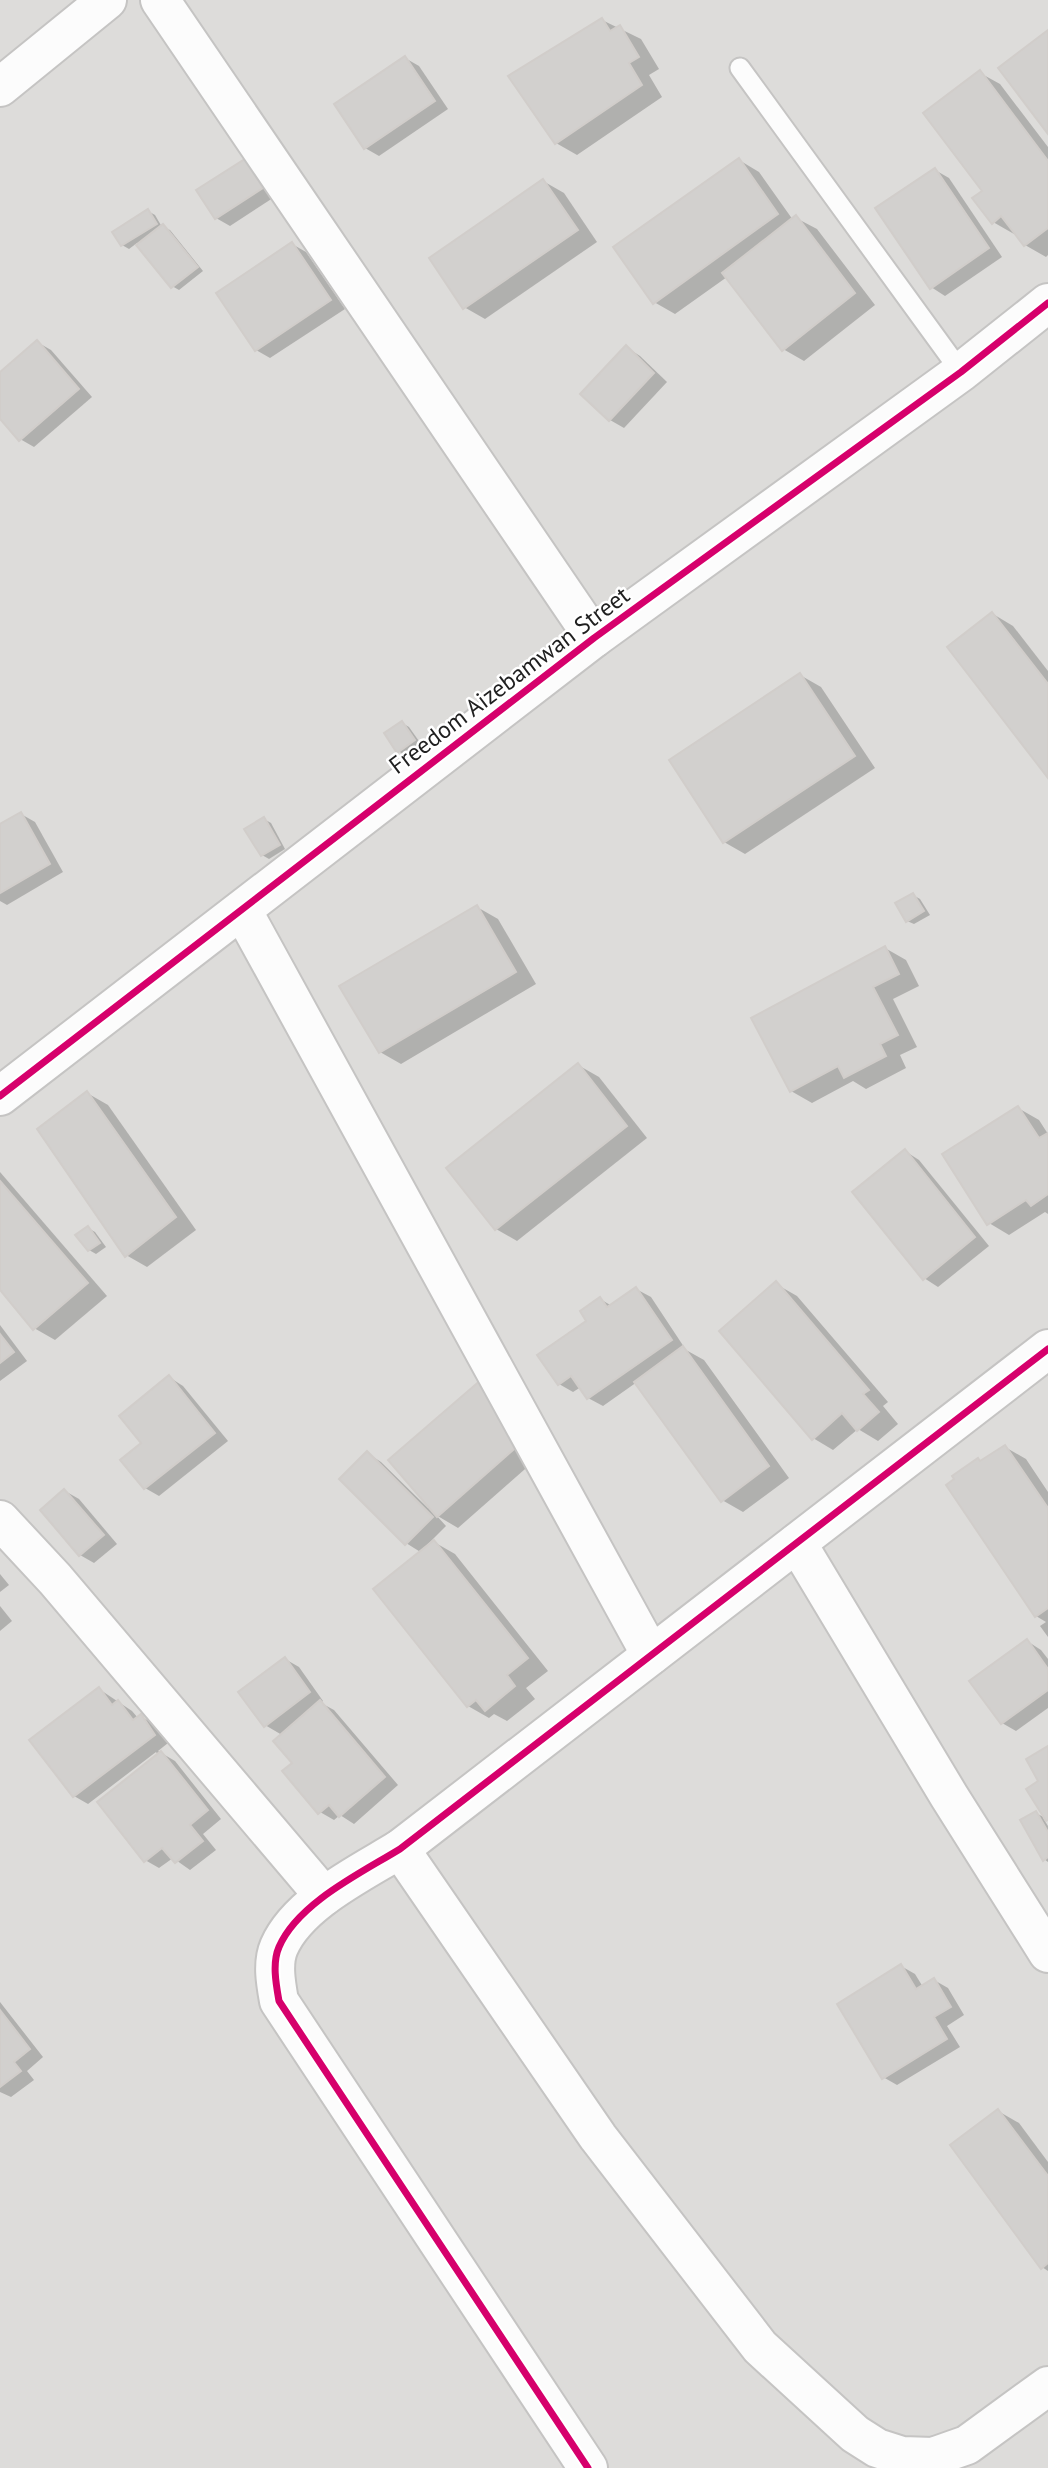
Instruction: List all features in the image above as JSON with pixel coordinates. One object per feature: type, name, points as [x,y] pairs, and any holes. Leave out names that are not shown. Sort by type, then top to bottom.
[{"type":"street","points":[[2,80],[107,0]]},
{"type":"street","points":[[160,0],[594,638]]},
{"type":"street","name":"Freedom Aizebamwan Street","points":[[0,1096],[594,638],[961,372],[1048,304]]},
{"type":"street","points":[[242,910],[651,1655]]},
{"type":"street","points":[[588,2468],[279,2001],[275,1975],[278,1949],[290,1928],[324,1896],[401,1849],[1048,1349]]},
{"type":"street","points":[[0,1520],[55,1579],[324,1896]]},
{"type":"street","points":[[797,1543],[949,1796],[1048,1953]]},
{"type":"street","points":[[401,1849],[598,2137],[760,2347],[855,2434],[877,2448],[902,2456],[933,2457],[967,2445],[1048,2386]]},
{"type":"lane","points":[[740,68],[961,372]]},
{"type":"shaded area","points":[[0,0],[1048,0],[1048,2468],[0,2468]]},
{"type":"building","points":[[602,18],[610,31],[620,25],[639,57],[629,63],[642,85],[555,144],[508,76]]},
{"type":"building","points":[[1048,30],[1048,134],[998,68]]},
{"type":"building","points":[[405,56],[435,101],[364,149],[334,104]]},
{"type":"building","points":[[980,70],[1048,161],[1048,228],[1024,246],[1001,216],[992,224],[972,198],[982,191],[923,113]]},
{"type":"building","points":[[739,158],[778,214],[653,304],[613,247]]},
{"type":"building","points":[[245,159],[263,188],[215,219],[196,190]]},
{"type":"building","points":[[935,168],[989,248],[930,289],[875,208]]},
{"type":"building","points":[[543,179],[578,230],[463,309],[429,258]]},
{"type":"building","points":[[148,209],[157,224],[121,246],[112,232]]},
{"type":"building","points":[[796,215],[855,293],[782,351],[722,273]]},
{"type":"building","points":[[163,224],[198,267],[171,288],[136,245]]},
{"type":"building","points":[[292,242],[331,300],[255,351],[216,293]]},
{"type":"building","points":[[37,340],[79,389],[19,441],[0,419],[0,372]]},
{"type":"building","points":[[626,345],[654,373],[609,421],[580,394]]},
{"type":"building","points":[[992,612],[1048,684],[1048,778],[947,647]]},
{"type":"building","points":[[800,673],[855,756],[723,843],[669,760]]},
{"type":"building","points":[[402,721],[415,740],[397,753],[384,733]]},
{"type":"building","points":[[21,812],[50,864],[0,893],[0,824]]},
{"type":"building","points":[[264,817],[280,845],[261,856],[244,829]]},
{"type":"building","points":[[913,893],[924,911],[906,922],[895,903]]},
{"type":"building","points":[[477,905],[516,972],[379,1053],[339,986]]},
{"type":"building","points":[[885,946],[899,974],[873,987],[898,1035],[880,1044],[886,1056],[844,1078],[838,1066],[790,1092],[751,1018]]},
{"type":"building","points":[[578,1063],[627,1126],[495,1230],[446,1168]]},
{"type":"building","points":[[87,1091],[176,1217],[125,1257],[37,1129]]},
{"type":"building","points":[[1018,1106],[1039,1138],[1048,1133],[1048,1194],[1031,1206],[1026,1200],[987,1225],[942,1154]]},
{"type":"building","points":[[905,1149],[975,1237],[923,1280],[852,1192]]},
{"type":"building","points":[[0,1181],[88,1283],[33,1330],[0,1290]]},
{"type":"building","points":[[88,1226],[100,1243],[88,1251],[75,1235]]},
{"type":"building","points":[[776,1281],[869,1390],[863,1394],[879,1412],[857,1431],[842,1413],[812,1440],[719,1331]]},
{"type":"building","points":[[636,1287],[672,1340],[587,1399],[571,1376],[558,1385],[537,1355],[586,1321],[580,1311],[600,1297],[607,1307]]},
{"type":"building","points":[[0,1334],[14,1352],[0,1363]]},
{"type":"building","points":[[683,1346],[769,1466],[721,1502],[634,1382]]},
{"type":"building","points":[[169,1375],[215,1433],[144,1489],[120,1460],[141,1443],[119,1416]]},
{"type":"building","points":[[482,1379],[521,1443],[437,1517],[388,1460]]},
{"type":"building","points":[[1005,1445],[1048,1508],[1048,1608],[1035,1617],[946,1485],[954,1479],[952,1476],[978,1458],[980,1461]]},
{"type":"building","points":[[367,1451],[433,1517],[405,1545],[339,1479]]},
{"type":"building","points":[[64,1489],[104,1535],[79,1556],[40,1510]]},
{"type":"building","points":[[434,1540],[528,1658],[507,1675],[515,1686],[485,1711],[476,1700],[467,1707],[373,1589]]},
{"type":"building","points":[[1027,1639],[1048,1669],[1048,1690],[1001,1724],[969,1681]]},
{"type":"building","points":[[285,1657],[310,1692],[264,1727],[238,1692]]},
{"type":"building","points":[[99,1687],[112,1705],[118,1700],[133,1720],[141,1714],[155,1735],[73,1797],[29,1740]]},
{"type":"building","points":[[320,1700],[385,1777],[339,1817],[329,1805],[318,1814],[282,1771],[292,1763],[273,1741]]},
{"type":"building","points":[[1048,1746],[1046,1821],[1026,1789],[1038,1781],[1026,1759]]},
{"type":"building","points":[[161,1751],[208,1810],[190,1825],[203,1841],[175,1863],[162,1848],[144,1862],[97,1802]]},
{"type":"building","points":[[1036,1811],[1048,1832],[1048,1857],[1043,1861],[1020,1820]]},
{"type":"building","points":[[901,1964],[916,1989],[934,1978],[951,2007],[934,2017],[947,2039],[882,2079],[837,2004]]},
{"type":"building","points":[[0,2010],[30,2049],[14,2062],[21,2071],[0,2087]]},
{"type":"building","points":[[998,2109],[1048,2176],[1048,2263],[1041,2269],[950,2145]]},
{"type":"cycle path","points":[[0,1096],[594,638],[961,372],[1048,303]]},
{"type":"cycle path","points":[[588,2468],[279,2001],[275,1967],[279,1947],[300,1916],[315,1903],[400,1849],[1048,1349]]}]
